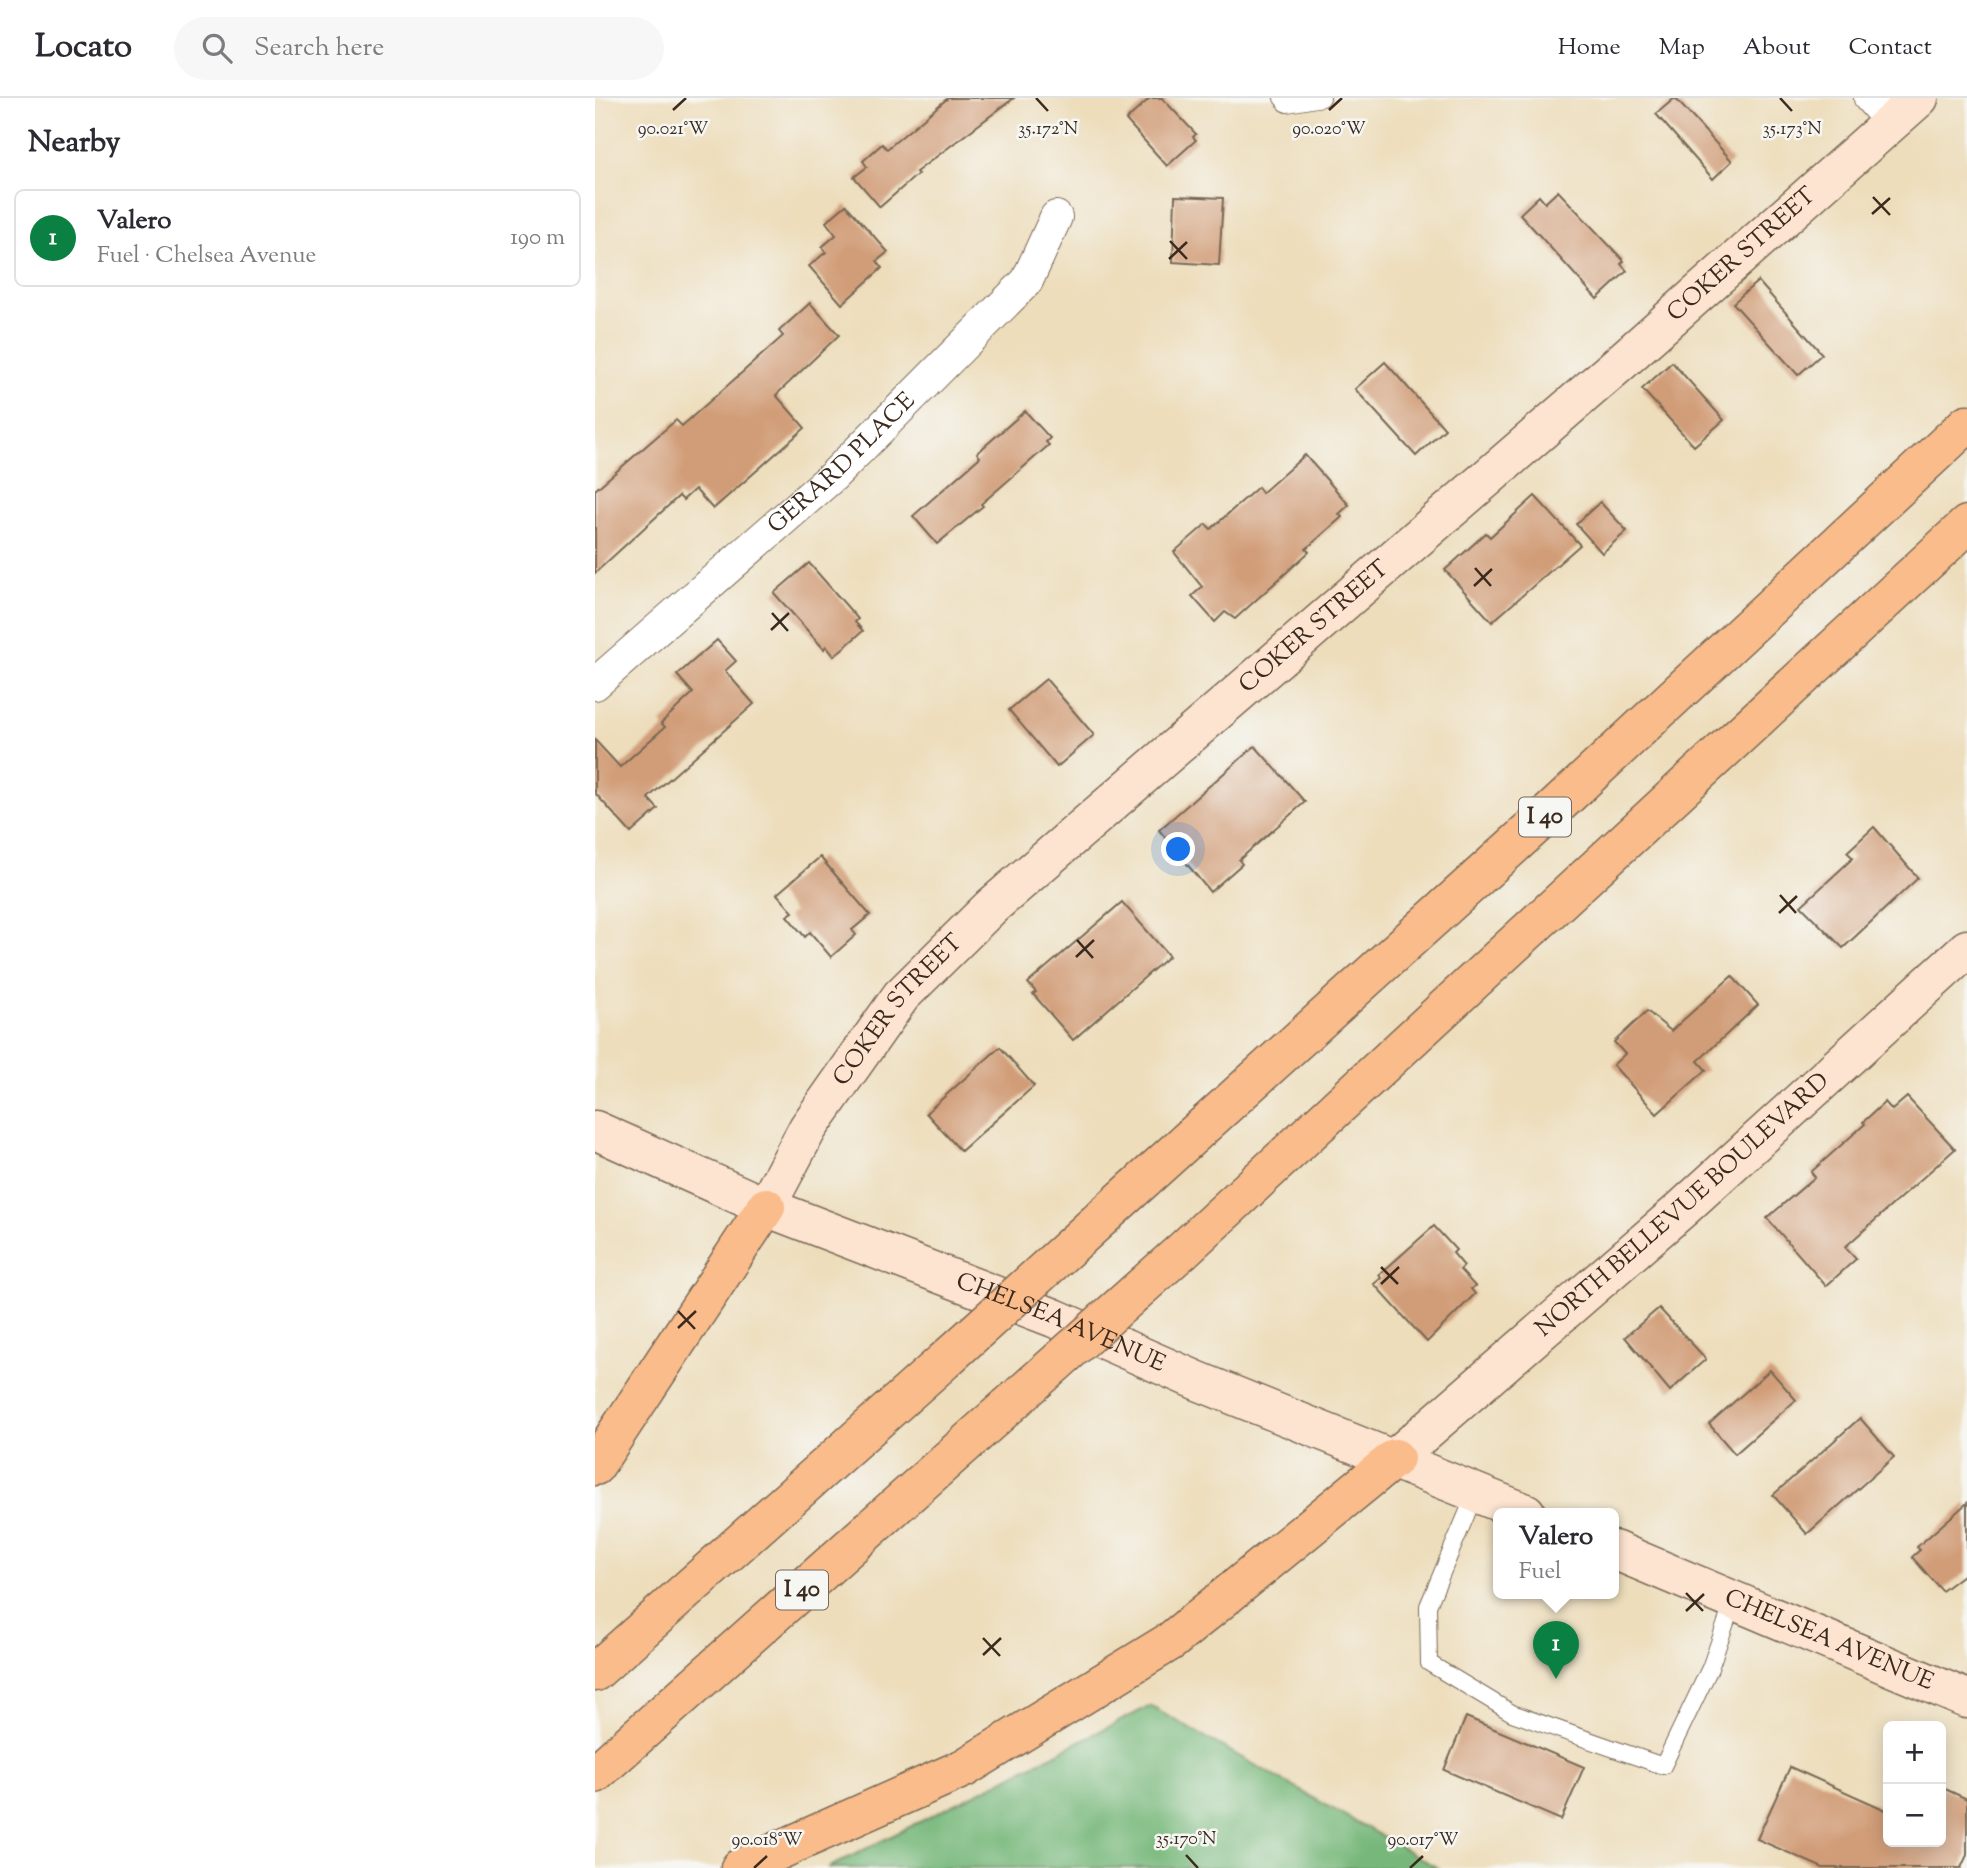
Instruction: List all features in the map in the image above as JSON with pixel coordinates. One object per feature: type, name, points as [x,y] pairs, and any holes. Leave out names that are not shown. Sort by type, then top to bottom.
[{"type":"highway","name":"I 40","points":[[595,1672],[944,1361],[1546,816],[1967,424]]},
{"type":"highway","name":"I 40","points":[[595,1774],[1183,1250],[1967,525]]},
{"type":"highway","points":[[595,1466],[766,1207]]},
{"type":"highway","points":[[740,1868],[964,1768],[1171,1641],[1395,1458]]},
{"type":"main road","name":"COKER STREET","points":[[766,1207],[808,1128],[901,996],[991,907],[1620,363],[1893,106]]},
{"type":"main road","name":"NORTH BELLEVUE BOULEVARD","points":[[1395,1458],[1682,1209],[1967,948]]},
{"type":"main road","name":"CHELSEA AVENUE","points":[[595,1130],[766,1207],[1054,1318],[1283,1415],[1514,1508]]},
{"type":"main road","name":"CHELSEA AVENUE","points":[[1619,1552],[1961,1688]]},
{"type":"street","name":"GERARD PLACE","points":[[595,684],[833,476],[1027,281],[1056,217]]},
{"type":"lane","points":[[1282,98],[1287,104],[1322,98]]},
{"type":"lane","points":[[1476,1492],[1428,1606],[1429,1663],[1512,1713],[1663,1766],[1710,1668],[1734,1600]]},
{"type":"green space","points":[[1150,1706],[1438,1868],[828,1868]]},
{"type":"building","points":[[948,98],[1014,98],[916,172],[918,174],[880,207],[854,177],[867,167],[863,161],[882,144],[887,149]]},
{"type":"building","points":[[1150,98],[1162,98],[1196,134],[1193,137],[1196,140],[1167,166],[1126,120]]},
{"type":"building","points":[[1675,98],[1732,161],[1713,179],[1656,114]]},
{"type":"building","points":[[1558,191],[1624,261],[1621,264],[1627,271],[1597,299],[1520,214],[1539,196],[1545,203]]},
{"type":"building","points":[[1175,196],[1223,198],[1219,265],[1173,262]]},
{"type":"building","points":[[846,205],[888,252],[877,261],[882,268],[842,304],[809,266],[826,252],[822,247],[836,235],[826,222]]},
{"type":"building","points":[[1758,281],[1822,354],[1798,375],[1733,303]]},
{"type":"building","points":[[810,303],[839,335],[776,395],[805,428],[713,509],[695,489],[683,500],[679,496],[595,573],[595,490],[676,420],[682,426],[783,336],[779,331]]},
{"type":"building","points":[[1385,362],[1445,429],[1416,456],[1355,389]]},
{"type":"building","points":[[1672,362],[1724,420],[1694,446],[1642,389]]},
{"type":"building","points":[[1025,411],[1050,438],[1046,442],[1049,445],[937,544],[913,516],[980,457],[977,453]]},
{"type":"building","points":[[1305,455],[1349,505],[1339,514],[1342,517],[1306,549],[1309,552],[1235,619],[1225,612],[1215,622],[1192,596],[1202,587],[1174,552],[1206,524],[1211,529],[1258,487],[1262,493]]},
{"type":"building","points":[[1535,496],[1580,545],[1492,622],[1445,570],[1486,533],[1490,537]]},
{"type":"building","points":[[1600,502],[1627,531],[1602,553],[1576,524]]},
{"type":"building","points":[[809,563],[858,619],[855,622],[863,631],[834,656],[826,646],[824,649],[774,593]]},
{"type":"building","points":[[717,640],[736,661],[725,671],[754,704],[648,798],[658,809],[631,833],[595,793],[595,740],[620,767],[665,727],[661,723],[693,693],[677,675]]},
{"type":"building","points":[[1046,679],[1094,735],[1057,767],[1009,710]]},
{"type":"building","points":[[1255,746],[1305,802],[1239,860],[1242,864],[1210,892],[1159,830]]},
{"type":"building","points":[[1874,827],[1918,878],[1843,948],[1801,906],[1853,858],[1847,852]]},
{"type":"building","points":[[820,857],[870,915],[852,930],[856,935],[831,957],[810,932],[805,937],[787,916],[793,912],[777,894]]},
{"type":"building","points":[[1122,902],[1169,956],[1073,1040],[1033,994],[1036,992],[1028,983]]},
{"type":"building","points":[[1732,976],[1758,1005],[1698,1061],[1706,1070],[1657,1114],[1613,1065],[1625,1054],[1614,1042],[1647,1011],[1671,1031]]},
{"type":"building","points":[[1000,1047],[1034,1086],[961,1151],[926,1113]]},
{"type":"building","points":[[1907,1097],[1955,1149],[1845,1247],[1856,1259],[1826,1286],[1767,1218],[1815,1177],[1811,1172],[1865,1124],[1863,1122],[1885,1102],[1892,1110]]},
{"type":"building","points":[[1434,1226],[1456,1250],[1453,1253],[1464,1266],[1460,1270],[1475,1286],[1471,1289],[1475,1294],[1427,1342],[1374,1284],[1381,1278],[1379,1275]]},
{"type":"building","points":[[1659,1308],[1706,1359],[1670,1391],[1625,1337]]},
{"type":"building","points":[[1770,1370],[1796,1400],[1735,1454],[1709,1424]]},
{"type":"building","points":[[1860,1418],[1894,1457],[1807,1534],[1773,1495]]},
{"type":"building","points":[[1967,1503],[1967,1572],[1942,1591],[1912,1557],[1920,1550],[1917,1547]]},
{"type":"building","points":[[1466,1717],[1584,1767],[1561,1820],[1444,1770]]},
{"type":"building","points":[[1790,1767],[1883,1809],[1883,1847],[1946,1847],[1946,1789],[1967,1799],[1967,1855],[1961,1868],[1823,1868],[1757,1839]]},
{"type":"place","name":"Valero","points":[[1556,1679]]}]
